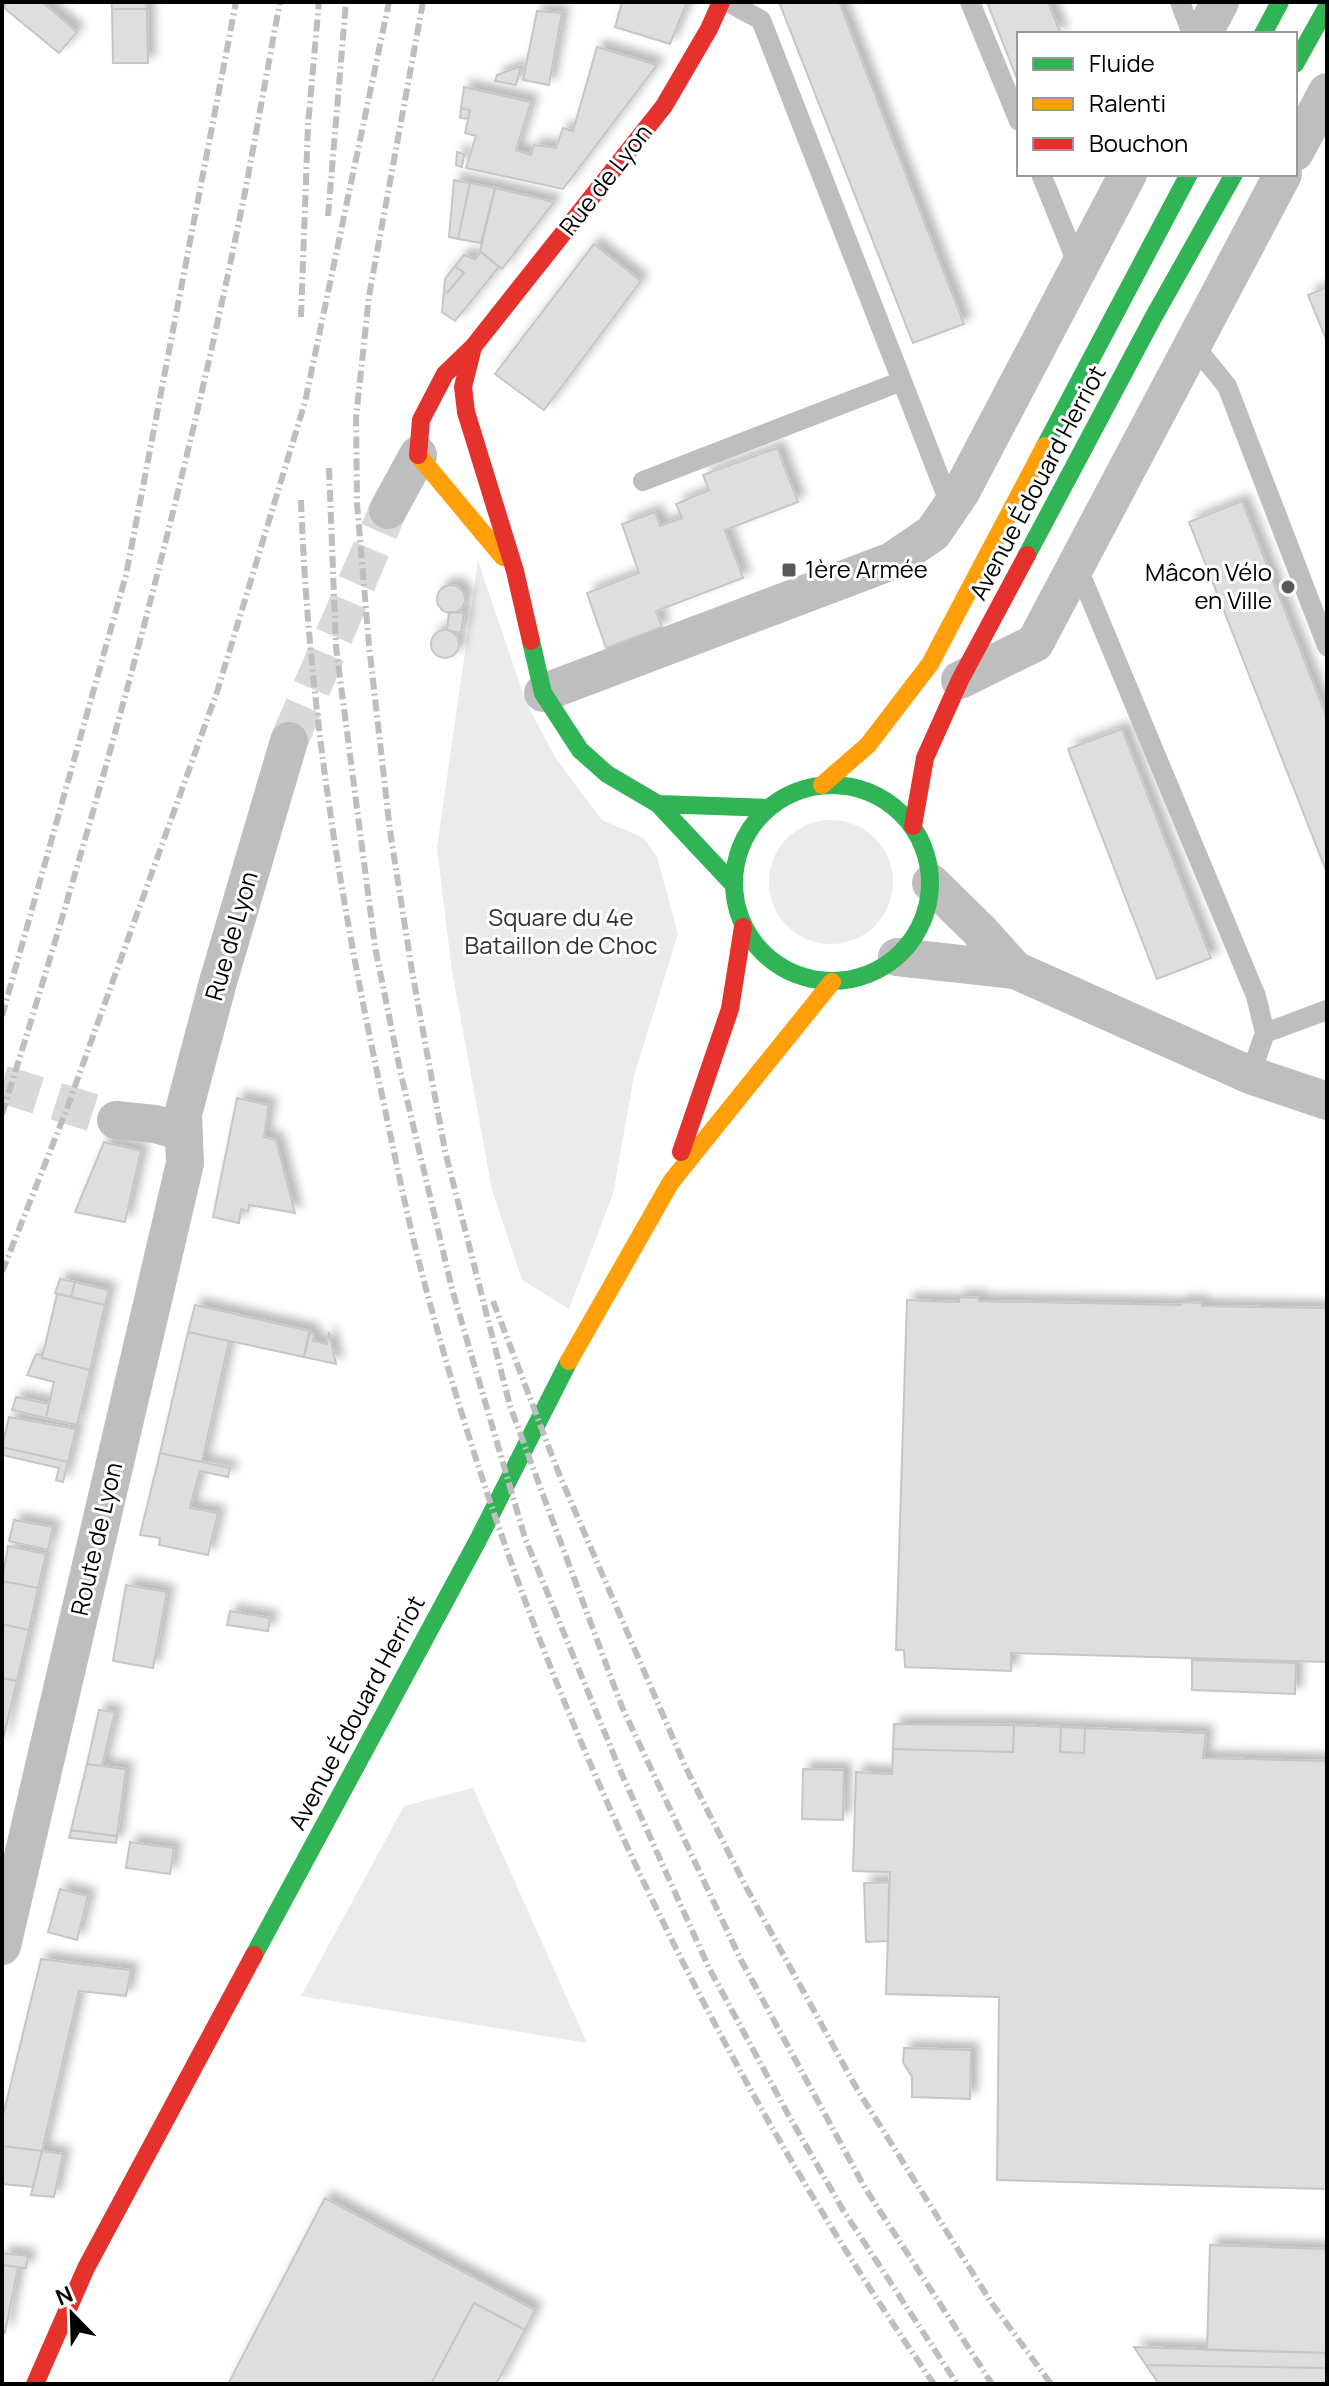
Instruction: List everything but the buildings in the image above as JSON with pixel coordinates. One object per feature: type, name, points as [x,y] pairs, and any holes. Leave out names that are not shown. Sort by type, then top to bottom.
[{"type":"main road","name":"Rue de Lyon","points":[[428,451],[421,420],[445,374],[473,347],[664,106],[709,29],[721,2]]},
{"type":"main road","points":[[1264,32],[1280,2]]},
{"type":"main road","points":[[1297,60],[1327,7]]},
{"type":"main road","name":"Avenue Édouard Herriot","points":[[822,785],[843,770],[882,730],[930,664],[1188,176]]},
{"type":"main road","name":"Avenue Édouard Herriot","points":[[913,826],[925,758],[960,680],[1153,318],[1233,176]]},
{"type":"main road","name":"Rue de Lyon","points":[[473,347],[463,387],[466,412],[515,571],[543,693]]},
{"type":"main road","points":[[428,451],[515,571]]},
{"type":"main road","points":[[459,453],[482,465]]},
{"type":"main road","points":[[543,693],[580,750],[607,774],[658,804],[733,884]]},
{"type":"main road","points":[[822,785],[848,785],[873,793],[895,807],[913,826],[926,853],[931,883],[927,911],[915,936],[897,957],[867,975],[832,982],[805,978],[780,967],[759,950],[743,927],[733,884],[737,856],[749,829],[768,808],[793,792],[822,785]]},
{"type":"main road","points":[[658,804],[768,808]]},
{"type":"main road","name":"Avenue Édouard Herriot","points":[[671,1182],[730,1009],[743,927]]},
{"type":"main road","name":"Avenue Édouard Herriot","points":[[35,2384],[86,2268],[477,1542],[552,1391],[671,1182],[832,982]]},
{"type":"main road","name":"Avenue Édouard Herriot","points":[[33,2340],[86,2268]]},
{"type":"street","points":[[1204,32],[1220,2]]},
{"type":"street","points":[[1297,149],[1325,105]]},
{"type":"street","points":[[543,693],[892,561],[933,533],[954,502],[1127,176]]},
{"type":"street","points":[[960,680],[1035,643],[1282,176]]},
{"type":"street","name":"Rue de Lyon","points":[[388,510],[428,451]]},
{"type":"street","name":"Rue de Lyon","points":[[183,1132],[183,1114],[218,982],[289,741]]},
{"type":"street","points":[[931,883],[1015,970]]},
{"type":"street","points":[[897,957],[1015,970],[1250,1075],[1327,1101]]},
{"type":"street","points":[[116,1120],[155,1124],[183,1132]]},
{"type":"street","name":"Route de Lyon","points":[[2,1946],[185,1163],[183,1132]]},
{"type":"lane","points":[[728,2],[761,20],[944,489],[954,502]]},
{"type":"lane","points":[[970,2],[1017,116]]},
{"type":"lane","points":[[1180,2],[1191,32]]},
{"type":"lane","points":[[1042,176],[1078,265]]},
{"type":"lane","points":[[1192,343],[1227,386],[1327,646]]},
{"type":"lane","points":[[643,481],[902,381]]},
{"type":"lane","points":[[1077,566],[1256,996],[1265,1033],[1250,1075]]},
{"type":"lane","points":[[1265,1033],[1327,1010]]},
{"type":"green space","name":"Square du 4e Bataillon de Choc","points":[[478,561],[526,702],[555,757],[602,820],[644,838],[657,857],[678,934],[634,1076],[613,1194],[569,1309],[522,1280],[492,1190],[452,971],[437,848]]},
{"type":"green space","points":[[831,820],[855,825],[875,838],[888,858],[893,882],[888,906],[875,926],[855,939],[831,944],[807,939],[787,926],[774,906],[769,882],[774,858],[787,838],[807,825]]},
{"type":"green space","points":[[473,1788],[587,2043],[301,1996],[404,1806]]},
{"type":"tunnel","points":[[289,741],[388,510]]},
{"type":"tunnel","points":[[2,1084],[116,1120]]},
{"type":"railway","points":[[2,1016],[126,575],[236,2]]},
{"type":"railway","points":[[2,1114],[104,771],[166,540],[221,308],[280,2]]},
{"type":"railway","points":[[301,317],[308,125],[319,2]]},
{"type":"railway","points":[[328,216],[346,2]]},
{"type":"railway","points":[[2,1272],[66,1111],[217,692],[305,402],[389,2]]},
{"type":"railway","points":[[423,2],[369,296],[356,418],[357,503],[390,831],[445,1151],[510,1406],[622,1707],[741,1960],[865,2188],[992,2384]]},
{"type":"railway","points":[[329,468],[336,647],[375,947],[400,1070],[452,1289],[525,1538],[620,1770],[709,1968],[843,2210],[957,2384]]},
{"type":"railway","points":[[301,500],[318,719],[350,937],[416,1251],[473,1450],[522,1591],[576,1731],[637,1867],[703,2001],[775,2132],[852,2260],[934,2384]]},
{"type":"railway","points":[[493,1301],[559,1474],[685,1766],[745,1885],[857,2089],[991,2302],[1051,2384]]},
{"type":"traffic: fast","points":[[1264,32],[1280,2]]},
{"type":"traffic: fast","points":[[1297,60],[1327,7]]},
{"type":"traffic: fast","points":[[1045,446],[1188,176]]},
{"type":"traffic: fast","points":[[1027,555],[1153,318],[1233,176]]},
{"type":"traffic: fast","points":[[531,641],[543,693],[580,750],[607,774],[658,804],[733,884]]},
{"type":"traffic: fast","points":[[832,785],[870,792],[887,801],[901,814],[914,828],[923,845],[930,883],[923,921],[914,938],[901,952],[887,965],[870,974],[832,981],[794,974],[777,965],[763,952],[750,938],[741,921],[734,883],[741,845],[750,828],[763,814],[777,801],[794,792],[832,785]]},
{"type":"traffic: fast","points":[[658,804],[768,808]]},
{"type":"traffic: fast","points":[[254,1955],[477,1542],[569,1361]]},
{"type":"traffic: slow","points":[[822,785],[868,745],[930,664],[1045,446]]},
{"type":"traffic: slow","points":[[418,455],[503,557]]},
{"type":"traffic: slow","points":[[569,1361],[671,1182],[832,982]]},
{"type":"traffic: jam","points":[[418,455],[421,420],[445,374],[473,347],[664,106],[709,29],[721,2]]},
{"type":"traffic: jam","points":[[473,347],[463,387],[466,412],[515,571],[531,641]]},
{"type":"traffic: jam","points":[[913,826],[925,758],[960,680],[1027,555]]},
{"type":"traffic: jam","points":[[681,1152],[730,1009],[743,927]]},
{"type":"traffic: jam","points":[[35,2384],[86,2268],[254,1955]]},
{"type":"place","name":"1ère Armée","points":[[789,570]]},
{"type":"place","name":"Mâcon Vélo en Ville","points":[[1288,587]]}]
